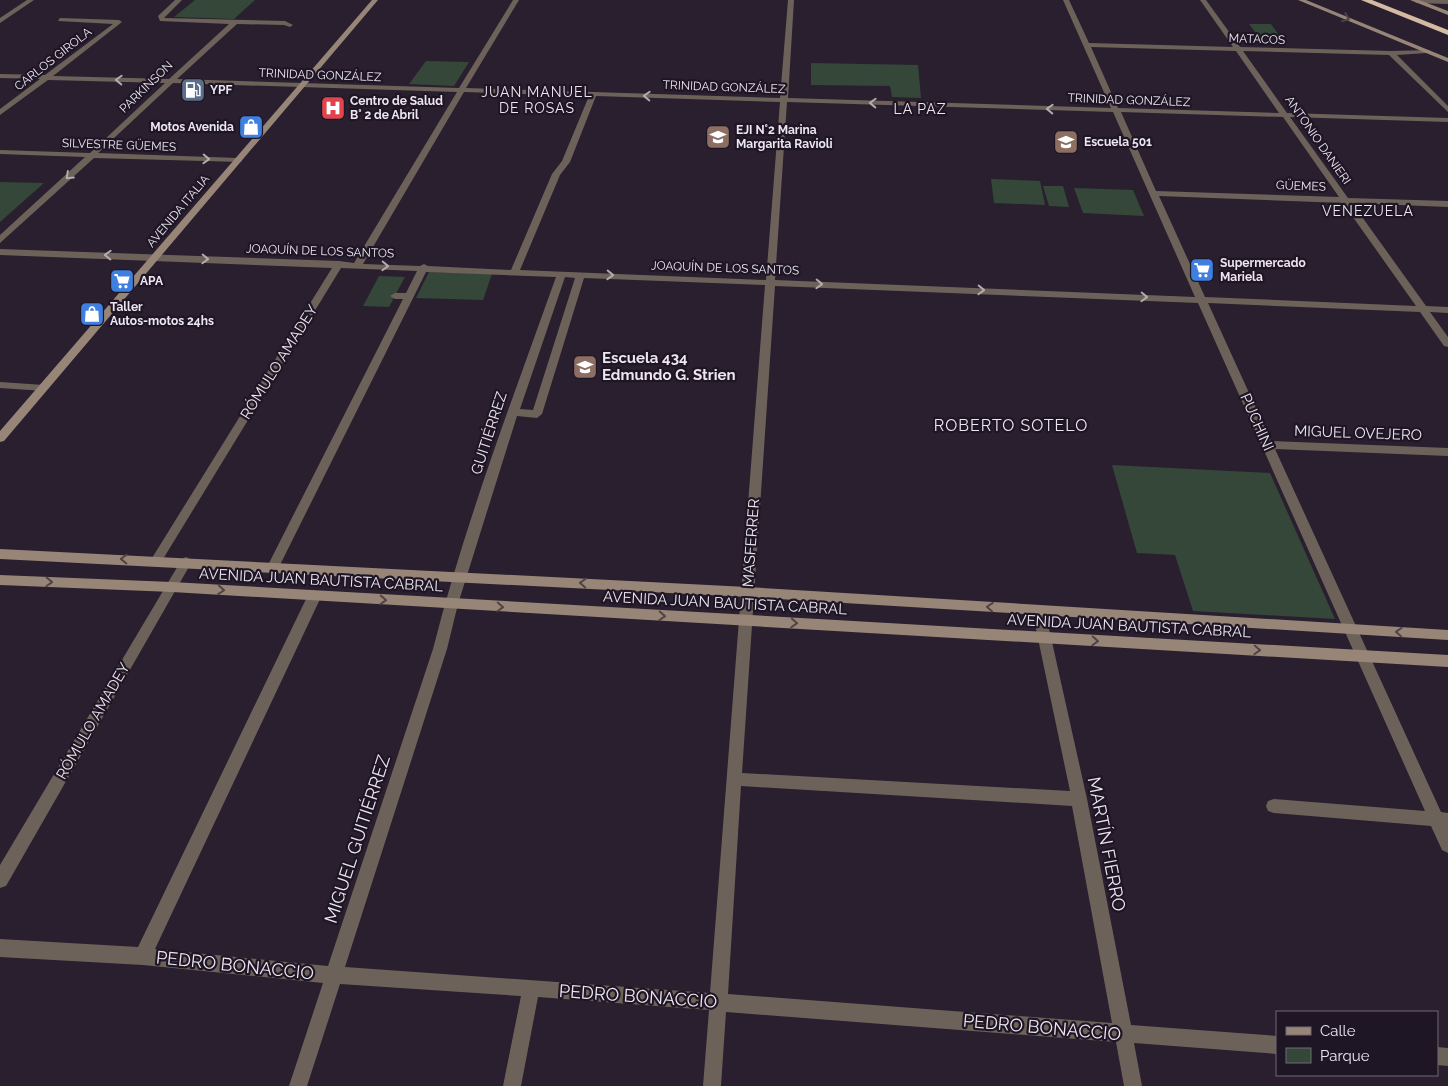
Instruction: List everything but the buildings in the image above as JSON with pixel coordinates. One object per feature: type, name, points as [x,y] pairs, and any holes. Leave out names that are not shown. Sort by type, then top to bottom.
[{"type":"highway","points":[[1364,0],[1448,33]]},
{"type":"main road","name":"AVENIDA ITALIA","points":[[0,438],[157,257],[375,0]]},
{"type":"main road","points":[[1300,0],[1448,60]]},
{"type":"main road","points":[[1415,1],[1448,13]]},
{"type":"main road","name":"AVENIDA JUAN BAUTISTA CABRAL","points":[[0,554],[747,592],[1448,635]]},
{"type":"main road","name":"AVENIDA JUAN BAUTISTA CABRAL","points":[[0,580],[172,587],[314,597],[1448,661]]},
{"type":"street","points":[[2,18],[31,0]]},
{"type":"street","points":[[179,0],[160,17],[162,20],[285,23],[290,25]]},
{"type":"street","points":[[358,265],[460,90],[516,0]]},
{"type":"street","name":"MASFERRER","points":[[712,1086],[791,0]]},
{"type":"street","name":"PUCHINI","points":[[1066,0],[1350,630],[1442,819],[1448,845]]},
{"type":"street","name":"ANTONIO DANIERI","points":[[1203,0],[1448,344]]},
{"type":"street","points":[[1415,1],[1448,2]]},
{"type":"street","name":"CARLOS GIROLA","points":[[0,113],[119,22],[60,20]]},
{"type":"street","name":"PARKINSON","points":[[0,240],[92,155],[168,81],[235,22]]},
{"type":"street","name":"MATACOS","points":[[1086,45],[1391,53],[1427,51]]},
{"type":"street","points":[[1391,53],[1448,110]]},
{"type":"street","name":"TRINIDAD GONZÁLEZ","points":[[0,76],[1448,120]]},
{"type":"street","points":[[515,272],[556,174],[566,162],[594,94]]},
{"type":"street","name":"SILVESTRE GÜEMES","points":[[0,152],[238,160]]},
{"type":"street","name":"GÜEMES","points":[[1153,193],[1448,204]]},
{"type":"street","name":"JOAQUÍN DE LOS SANTOS","points":[[0,252],[424,267],[1448,310]]},
{"type":"street","name":"RÓMULO AMADEY","points":[[156,561],[340,264]]},
{"type":"street","points":[[273,567],[424,267]]},
{"type":"street","name":"GUITIÉRREZ","points":[[451,604],[513,412],[562,273]]},
{"type":"street","points":[[513,412],[537,414],[581,274]]},
{"type":"street","points":[[395,296],[410,296]]},
{"type":"street","points":[[0,385],[44,388]]},
{"type":"street","name":"MIGUEL OVEJERO","points":[[1266,445],[1448,452]]},
{"type":"street","name":"RÓMULO AMADEY","points":[[0,880],[186,562]]},
{"type":"street","points":[[143,956],[314,597]]},
{"type":"street","name":"MIGUEL GUITIÉRREZ","points":[[298,1086],[440,649],[451,604]]},
{"type":"street","name":"MARTÍN FIERRO","points":[[1039,610],[1079,799],[1133,1086]]},
{"type":"street","points":[[734,779],[1079,799]]},
{"type":"street","points":[[1274,806],[1442,819]]},
{"type":"street","name":"PEDRO BONACCIO","points":[[0,948],[143,956],[333,976],[531,988],[1276,1045]]},
{"type":"street","points":[[512,1086],[531,988]]},
{"type":"green space","points":[[195,0],[255,0],[234,19],[174,17]]},
{"type":"green space","points":[[1249,24],[1271,24],[1281,38],[1259,37]]},
{"type":"green space","points":[[426,61],[469,62],[454,86],[409,84]]},
{"type":"green space","points":[[811,63],[918,65],[921,98],[892,97],[890,86],[811,85]]},
{"type":"green space","points":[[991,179],[1040,181],[1045,205],[994,203]]},
{"type":"green space","points":[[0,182],[44,183],[0,222]]},
{"type":"green space","points":[[1043,186],[1063,186],[1069,207],[1049,206]]},
{"type":"green space","points":[[1074,188],[1133,190],[1144,216],[1083,213]]},
{"type":"green space","points":[[429,272],[492,274],[483,300],[416,298]]},
{"type":"green space","points":[[379,276],[405,277],[389,307],[363,306]]},
{"type":"green space","points":[[1112,465],[1270,473],[1335,619],[1193,611],[1175,555],[1137,553]]},
{"type":"place","name":"YPF","points":[[193,90]]},
{"type":"place","name":"Centro de Salud B° 2 de Abril","points":[[333,108]]},
{"type":"place","name":"Motos Avenida","points":[[251,127]]},
{"type":"place","name":"EJI N°2 Marina Margarita Ravioli","points":[[718,137]]},
{"type":"place","name":"Escuela 501","points":[[1066,142]]},
{"type":"place","name":"Supermercado Mariela","points":[[1202,270]]},
{"type":"place","name":"APA","points":[[122,281]]},
{"type":"place","name":"Taller Autos-motos 24hs","points":[[92,314]]},
{"type":"place","name":"Escuela 434 Edmundo G. Strien","points":[[585,367]]},
{"type":"district","name":"JUAN MANUEL DE ROSAS","points":[[537,100]]},
{"type":"district","name":"LA PAZ","points":[[920,109]]},
{"type":"district","name":"VENEZUELA","points":[[1368,211]]},
{"type":"district","name":"ROBERTO SOTELO","points":[[1011,425]]}]
